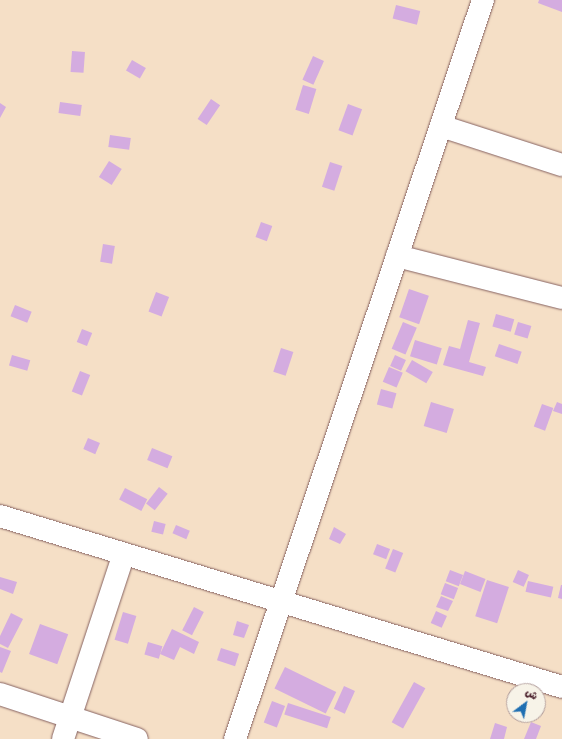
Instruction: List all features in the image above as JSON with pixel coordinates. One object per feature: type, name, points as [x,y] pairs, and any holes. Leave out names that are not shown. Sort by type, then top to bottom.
[{"type":"street","points":[[235,739],[483,0]]},
{"type":"street","points":[[441,126],[562,165]]},
{"type":"street","points":[[397,256],[562,298]]},
{"type":"street","points":[[0,516],[562,687]]},
{"type":"street","points":[[63,739],[124,554]]},
{"type":"street","points":[[0,694],[137,739]]},
{"type":"building","points":[[539,0],[562,0],[562,12],[538,3]]},
{"type":"building","points":[[396,5],[420,11],[417,25],[393,19]]},
{"type":"building","points":[[72,51],[85,52],[84,73],[71,72]]},
{"type":"building","points":[[313,56],[324,61],[313,85],[302,80]]},
{"type":"building","points":[[132,60],[146,68],[140,78],[126,70]]},
{"type":"building","points":[[303,85],[316,89],[309,114],[295,110]]},
{"type":"building","points":[[211,99],[220,105],[207,125],[198,119]]},
{"type":"building","points":[[60,102],[82,105],[80,116],[58,113]]},
{"type":"building","points":[[0,103],[6,107],[0,118]]},
{"type":"building","points":[[348,104],[362,109],[353,135],[338,130]]},
{"type":"building","points":[[110,135],[131,138],[129,150],[108,147]]},
{"type":"building","points":[[109,161],[122,169],[112,185],[99,177]]},
{"type":"building","points":[[330,162],[342,166],[334,191],[322,187]]},
{"type":"building","points":[[261,222],[272,226],[267,241],[256,237]]},
{"type":"building","points":[[103,244],[115,246],[112,264],[100,262]]},
{"type":"building","points":[[409,289],[429,296],[419,324],[399,317]]},
{"type":"building","points":[[156,292],[169,297],[162,317],[148,312]]},
{"type":"building","points":[[15,305],[32,312],[27,323],[11,316]]},
{"type":"building","points":[[496,314],[514,319],[511,332],[492,326]]},
{"type":"building","points":[[468,320],[480,323],[469,362],[486,367],[483,376],[443,365],[449,346],[460,349]]},
{"type":"building","points":[[403,322],[417,328],[405,355],[392,349]]},
{"type":"building","points":[[518,322],[531,326],[528,339],[514,334]]},
{"type":"building","points":[[82,329],[92,333],[87,346],[77,342]]},
{"type":"building","points":[[415,340],[442,348],[437,364],[410,356]]},
{"type":"building","points":[[499,344],[522,352],[517,364],[495,356]]},
{"type":"building","points":[[281,348],[293,352],[286,376],[273,372]]},
{"type":"building","points":[[12,355],[30,360],[27,371],[9,366]]},
{"type":"building","points":[[395,355],[406,360],[401,371],[390,366]]},
{"type":"building","points":[[412,360],[433,372],[426,383],[406,371]]},
{"type":"building","points":[[389,367],[403,373],[397,388],[383,382]]},
{"type":"building","points":[[80,371],[90,375],[82,396],[72,391]]},
{"type":"building","points":[[381,389],[396,393],[392,409],[377,404]]},
{"type":"building","points":[[431,402],[454,409],[447,433],[424,426]]},
{"type":"building","points":[[557,402],[562,404],[562,414],[553,411]]},
{"type":"building","points":[[542,404],[553,408],[545,431],[534,427]]},
{"type":"building","points":[[88,438],[100,443],[95,454],[83,449]]},
{"type":"building","points":[[152,448],[172,456],[168,468],[147,460]]},
{"type":"building","points":[[159,487],[168,494],[155,510],[146,504]]},
{"type":"building","points":[[125,488],[147,499],[141,511],[119,500]]},
{"type":"building","points":[[154,521],[166,524],[163,535],[151,532]]},
{"type":"building","points":[[176,525],[190,531],[186,539],[172,533]]},
{"type":"building","points":[[334,527],[346,534],[340,544],[329,539]]},
{"type":"building","points":[[377,544],[390,549],[386,559],[373,554]]},
{"type":"building","points":[[393,549],[403,553],[395,573],[385,568]]},
{"type":"building","points":[[450,570],[463,575],[459,586],[446,581]]},
{"type":"building","points":[[518,570],[529,575],[524,587],[513,582]]},
{"type":"building","points":[[465,571],[486,579],[481,592],[460,584]]},
{"type":"building","points":[[0,577],[17,582],[13,594],[0,589]]},
{"type":"building","points":[[487,580],[509,587],[497,623],[475,616]]},
{"type":"building","points":[[528,581],[553,587],[551,598],[526,592]]},
{"type":"building","points":[[445,583],[458,588],[454,599],[441,594]]},
{"type":"building","points":[[562,585],[562,599],[558,598]]},
{"type":"building","points":[[441,596],[453,601],[448,611],[436,607]]},
{"type":"building","points":[[194,607],[204,612],[192,635],[182,630]]},
{"type":"building","points":[[436,611],[447,616],[442,628],[431,623]]},
{"type":"building","points":[[123,612],[136,616],[128,644],[115,640]]},
{"type":"building","points":[[11,613],[23,619],[8,648],[0,644],[0,636]]},
{"type":"building","points":[[237,621],[249,625],[244,638],[233,635]]},
{"type":"building","points":[[40,624],[68,634],[57,664],[29,654]]},
{"type":"building","points":[[172,629],[199,642],[194,654],[180,647],[174,660],[160,654]]},
{"type":"building","points":[[148,642],[162,646],[159,659],[144,654]]},
{"type":"building","points":[[0,647],[11,651],[2,673],[0,672]]},
{"type":"building","points":[[221,648],[239,654],[235,666],[217,660]]},
{"type":"building","points":[[285,667],[336,692],[326,714],[274,689]]},
{"type":"building","points":[[414,682],[425,688],[403,729],[392,722]]},
{"type":"building","points":[[344,686],[355,691],[345,714],[334,709]]},
{"type":"building","points":[[272,701],[285,706],[277,727],[264,722]]},
{"type":"building","points":[[288,703],[331,717],[327,728],[284,714]]},
{"type":"building","points":[[495,723],[507,727],[504,739],[490,739]]},
{"type":"building","points":[[531,723],[541,726],[536,739],[524,739]]}]
